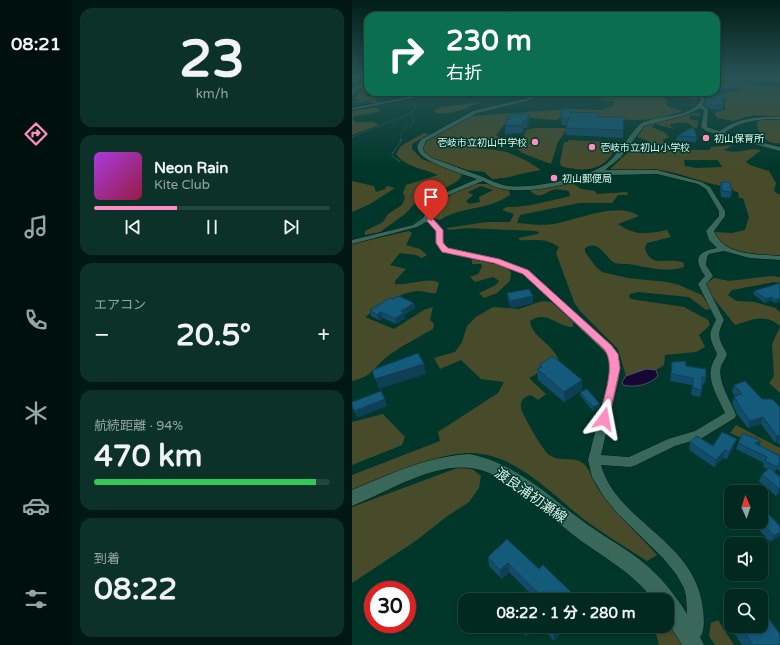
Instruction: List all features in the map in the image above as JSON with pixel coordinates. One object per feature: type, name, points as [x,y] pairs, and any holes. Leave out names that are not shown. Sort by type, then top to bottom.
[{"type":"main road","name":"渡良浦初瀬線","points":[[352,498],[439,464],[455,461],[483,463],[509,476],[633,566],[660,593]]},
{"type":"main road","points":[[674,614],[691,640]]},
{"type":"street","points":[[352,109],[363,107]]},
{"type":"street","points":[[496,107],[474,112],[424,140],[419,146],[424,156],[503,187],[513,188],[567,182],[599,172],[608,166],[625,149],[642,125],[678,116],[698,107]]},
{"type":"street","points":[[702,107],[706,109],[704,120],[705,129],[718,134],[780,149]]},
{"type":"street","points":[[718,134],[738,121],[745,119],[780,118]]},
{"type":"street","points":[[599,172],[656,172],[704,185],[722,212],[722,216],[710,231],[714,242],[724,249],[738,253],[780,258]]},
{"type":"street","points":[[352,242],[408,228],[425,219],[442,196],[483,179]]},
{"type":"street","points":[[425,219],[436,225],[439,230],[440,243],[445,250],[496,261],[526,272],[613,354],[615,368],[614,378],[594,460],[597,475],[613,499],[678,565],[690,585],[696,609],[696,630],[691,640]]},
{"type":"street","points":[[594,460],[630,462],[672,442],[698,435],[731,415],[715,372],[716,365],[722,354],[714,338],[714,331],[720,320],[702,284],[709,276],[702,265],[703,256],[708,252],[724,249]]},
{"type":"path","points":[[400,161],[393,157],[392,154],[401,141],[400,134],[414,122],[412,113],[415,107]]},
{"type":"path","points":[[352,137],[412,113]]},
{"type":"green space","points":[[442,107],[469,107],[451,112],[437,113],[433,111]]},
{"type":"green space","points":[[612,107],[668,107],[683,111],[652,119],[637,120],[561,115],[559,119],[555,120],[521,117],[508,120],[496,135],[505,142],[487,139],[483,140],[474,147],[507,152],[527,161],[541,170],[504,178],[492,179],[484,172],[467,170],[430,157],[424,152],[423,149],[426,142],[471,116],[568,109],[601,110]]},
{"type":"green space","points":[[725,107],[780,107],[780,117],[754,115],[733,121],[717,118],[715,115],[716,112],[725,110]]},
{"type":"green space","points":[[374,108],[380,110],[378,112],[355,116],[353,119],[355,122],[373,122],[379,125],[352,135],[352,111]]},
{"type":"green space","points":[[694,113],[701,114],[699,116],[691,115],[689,119],[698,121],[697,128],[681,122],[669,125],[674,129],[655,124],[652,127],[664,132],[669,137],[663,140],[665,146],[675,150],[710,150],[711,147],[733,145],[724,150],[734,152],[752,149],[761,150],[746,162],[750,165],[769,171],[776,183],[774,191],[780,195],[780,256],[753,254],[736,250],[721,242],[714,236],[715,232],[732,233],[745,230],[749,217],[743,198],[739,198],[738,192],[734,191],[731,187],[713,184],[659,170],[621,172],[610,169],[635,146],[645,149],[649,141],[637,137],[645,126]],"holes":[[[684,160],[718,160],[722,167],[696,168],[685,166]]]},
{"type":"green space","points":[[760,119],[780,119],[780,143],[768,141],[761,135],[757,123]]},
{"type":"green space","points":[[535,128],[567,129],[558,142],[551,164],[522,153],[518,149],[526,130]]},
{"type":"green space","points":[[424,133],[429,134],[412,144],[412,149],[422,159],[462,174],[460,178],[443,189],[437,195],[430,194],[418,200],[405,214],[380,232],[365,235],[365,231],[383,222],[388,214],[402,205],[405,198],[403,193],[406,185],[438,175],[410,165],[396,154],[401,146]]},
{"type":"green space","points":[[568,140],[612,142],[617,144],[608,160],[601,165],[595,168],[579,169],[561,166],[560,162],[564,142],[568,142]]},
{"type":"green space","points":[[352,181],[374,186],[376,192],[385,189],[387,186],[395,188],[370,204],[352,212]]},
{"type":"green space","points":[[573,183],[581,189],[595,191],[597,194],[627,192],[628,195],[618,195],[612,203],[579,203],[520,215],[517,223],[549,225],[597,213],[620,210],[639,216],[618,224],[630,231],[647,233],[667,230],[671,237],[647,243],[645,247],[647,254],[655,260],[678,261],[684,263],[684,267],[677,269],[663,269],[620,264],[613,262],[601,249],[594,246],[585,248],[585,252],[596,267],[602,272],[628,278],[667,282],[679,285],[702,295],[711,309],[706,310],[689,297],[638,292],[630,294],[629,297],[631,299],[684,307],[708,320],[710,325],[699,335],[705,347],[696,352],[665,355],[664,365],[656,370],[646,369],[626,376],[618,349],[580,311],[574,302],[556,253],[559,247],[549,242],[540,240],[520,240],[518,238],[538,234],[539,232],[535,231],[468,228],[449,230],[446,228],[487,222],[510,222],[514,214],[502,210],[507,207],[531,205],[570,196],[569,191],[558,189],[554,189],[542,195],[537,195],[530,191],[531,188]]},
{"type":"green space","points":[[475,184],[490,184],[509,190],[510,195],[502,200],[457,212],[440,220],[432,218],[440,205],[455,192]],"holes":[[[481,186],[493,190],[479,197],[480,202],[469,204],[466,201],[473,195],[468,192]]]},
{"type":"green space","points":[[409,231],[412,233],[406,245],[420,249],[427,255],[422,258],[416,255],[400,253],[390,265],[406,269],[395,281],[395,284],[406,284],[430,280],[435,281],[439,283],[436,293],[418,291],[404,294],[365,317],[394,329],[424,310],[433,307],[430,320],[434,324],[433,329],[386,357],[370,373],[360,379],[352,381],[352,244]]},
{"type":"green space","points":[[472,259],[507,267],[511,273],[510,281],[497,293],[484,298],[479,293],[496,285],[499,281],[493,277],[475,282],[470,277],[478,274],[482,267],[481,264],[472,264]]},
{"type":"green space","points":[[771,276],[780,277],[780,283],[774,282],[732,290],[728,295],[736,301],[754,302],[775,308],[780,312],[780,326],[774,322],[764,319],[753,320],[735,325],[707,290],[705,284],[714,278],[729,281]]},
{"type":"green space","points":[[542,301],[551,302],[573,321],[573,327],[541,317],[530,321],[535,332],[553,350],[559,361],[529,378],[546,394],[538,400],[531,395],[524,398],[521,403],[521,408],[529,425],[549,455],[558,459],[580,461],[584,464],[607,501],[657,555],[647,561],[589,523],[528,474],[499,458],[483,454],[454,454],[424,462],[352,492],[352,475],[440,441],[438,432],[498,393],[504,382],[481,379],[461,360],[440,369],[434,358],[455,352],[462,342],[467,326],[476,317],[493,307],[519,309]]},
{"type":"green space","points":[[780,327],[780,393],[769,383],[774,376],[772,344]]},
{"type":"green space","points":[[383,414],[405,437],[402,445],[352,465],[352,422]]},
{"type":"green space","points":[[736,425],[780,448],[780,457],[778,454],[730,433]]},
{"type":"green space","points":[[460,467],[472,469],[481,476],[479,488],[469,502],[446,517],[417,540],[352,583],[352,507]]},
{"type":"green space","points":[[718,620],[724,629],[724,633],[726,633],[734,645],[715,645],[709,636],[711,623]]},
{"type":"green space","points":[[674,632],[682,645],[659,645],[656,633],[674,633]]},
{"type":"shaded area","points":[[646,369],[656,370],[658,376],[646,384],[632,386],[623,385],[622,382],[626,376]]},
{"type":"building","points":[[562,109],[571,109],[570,114],[571,112],[598,113],[597,117],[624,117],[623,130],[566,128],[569,118],[561,118]]},
{"type":"building","points":[[529,113],[527,121],[523,121],[522,125],[505,126],[508,117],[511,114]]},
{"type":"building","points":[[691,128],[694,128],[697,137],[677,136]]},
{"type":"building","points":[[721,182],[730,182],[732,192],[722,191]]},
{"type":"building","points":[[780,283],[780,298],[776,300],[772,297],[766,299],[754,291]]},
{"type":"building","points":[[529,289],[533,296],[510,301],[507,293]]},
{"type":"building","points":[[399,296],[414,303],[401,311],[404,312],[395,319],[381,312],[377,315],[370,310],[390,298],[393,299]]},
{"type":"building","points":[[418,353],[424,364],[375,379],[372,370]]},
{"type":"building","points":[[553,356],[582,380],[564,392],[537,369],[542,367],[539,365]]},
{"type":"building","points":[[686,361],[686,366],[706,369],[706,378],[702,377],[702,390],[693,388],[693,378],[671,374],[672,362]]},
{"type":"building","points":[[745,381],[762,399],[772,399],[780,407],[780,436],[777,436],[763,417],[750,421],[740,407],[734,396],[742,394],[734,385]]},
{"type":"building","points":[[587,389],[600,404],[593,407],[580,392]]},
{"type":"building","points":[[381,391],[385,399],[354,411],[352,402]]},
{"type":"building","points":[[722,432],[737,439],[729,452],[725,450],[716,460],[690,442],[697,436],[713,446]]},
{"type":"building","points":[[743,433],[761,441],[755,443],[780,456],[780,464],[779,463],[777,467],[765,461],[767,457],[738,443]]},
{"type":"building","points":[[770,468],[780,477],[780,489],[762,474]]},
{"type":"building","points":[[768,513],[780,526],[780,532],[774,536],[768,529]]},
{"type":"building","points":[[507,539],[539,569],[543,565],[572,593],[538,593],[508,563],[500,570],[488,557]]},
{"type":"building","points":[[768,618],[780,634],[780,645],[753,645],[745,633],[768,633]]},
{"type":"place","name":"初山保育所","points":[[706,138]]},
{"type":"place","name":"壱岐市立初山中学校","points":[[535,142]]},
{"type":"place","name":"壱岐市立初山小学校","points":[[592,147]]},
{"type":"place","name":"初山郵便局","points":[[554,178]]},
{"type":"route","points":[[431,221],[439,230],[440,243],[445,250],[508,264],[526,272],[608,347],[613,354],[615,368],[604,419]]}]
